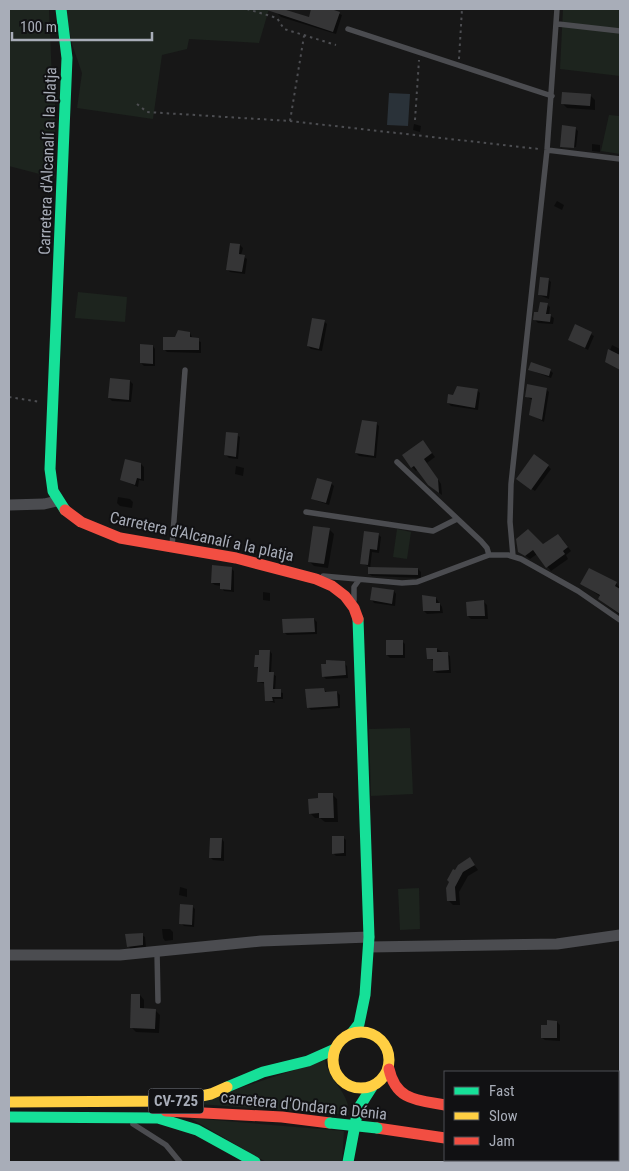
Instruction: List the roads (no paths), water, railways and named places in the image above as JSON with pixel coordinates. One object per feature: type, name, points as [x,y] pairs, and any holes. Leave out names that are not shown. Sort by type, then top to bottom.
[{"type":"main road","name":"Carretera d'Alcanalí a la platja","points":[[61,9],[67,58],[50,481],[57,501],[76,518],[103,531],[172,547],[230,556],[314,578],[335,588],[352,604],[358,616]]},
{"type":"main road","points":[[352,1138],[352,1101],[334,1067],[335,1049],[359,1024],[365,995],[369,942],[362,667],[358,616]]},
{"type":"main road","points":[[365,995],[367,1021],[388,1050],[392,1085],[401,1094],[444,1106]]},
{"type":"main road","points":[[352,1033],[369,1032],[377,1036]]},
{"type":"main road","name":"CV-725","points":[[9,1102],[178,1101],[211,1094],[262,1072],[318,1058],[335,1049]]},
{"type":"main road","points":[[343,1082],[352,1087],[362,1089],[372,1087],[379,1083],[389,1069]]},
{"type":"main road","points":[[348,1162],[358,1109],[372,1087]]},
{"type":"main road","name":"carretera d'Ondara a Dénia","points":[[9,1109],[177,1111],[274,1117],[377,1128],[444,1138]]},
{"type":"main road","name":"CV-725","points":[[9,1118],[158,1118],[203,1130],[256,1162]]},
{"type":"street","points":[[9,505],[44,504],[57,501]]},
{"type":"street","points":[[9,955],[120,955],[261,941],[557,944],[620,935]]},
{"type":"lane","points":[[513,556],[510,522],[511,484],[547,150],[558,24],[557,9]]},
{"type":"lane","points":[[558,24],[620,31]]},
{"type":"lane","points":[[348,29],[552,96]]},
{"type":"lane","points":[[547,150],[620,159]]},
{"type":"lane","points":[[172,547],[185,370]]},
{"type":"lane","points":[[397,462],[481,541],[487,548],[489,555]]},
{"type":"lane","points":[[306,512],[433,531],[457,519]]},
{"type":"lane","points":[[291,572],[402,584],[417,582],[489,555],[513,556],[578,591],[620,620]]},
{"type":"lane","points":[[358,580],[354,587],[358,616]]},
{"type":"lane","points":[[156,952],[158,1001]]},
{"type":"lane","points":[[9,1118],[133,1124],[166,1146],[180,1162]]}]
